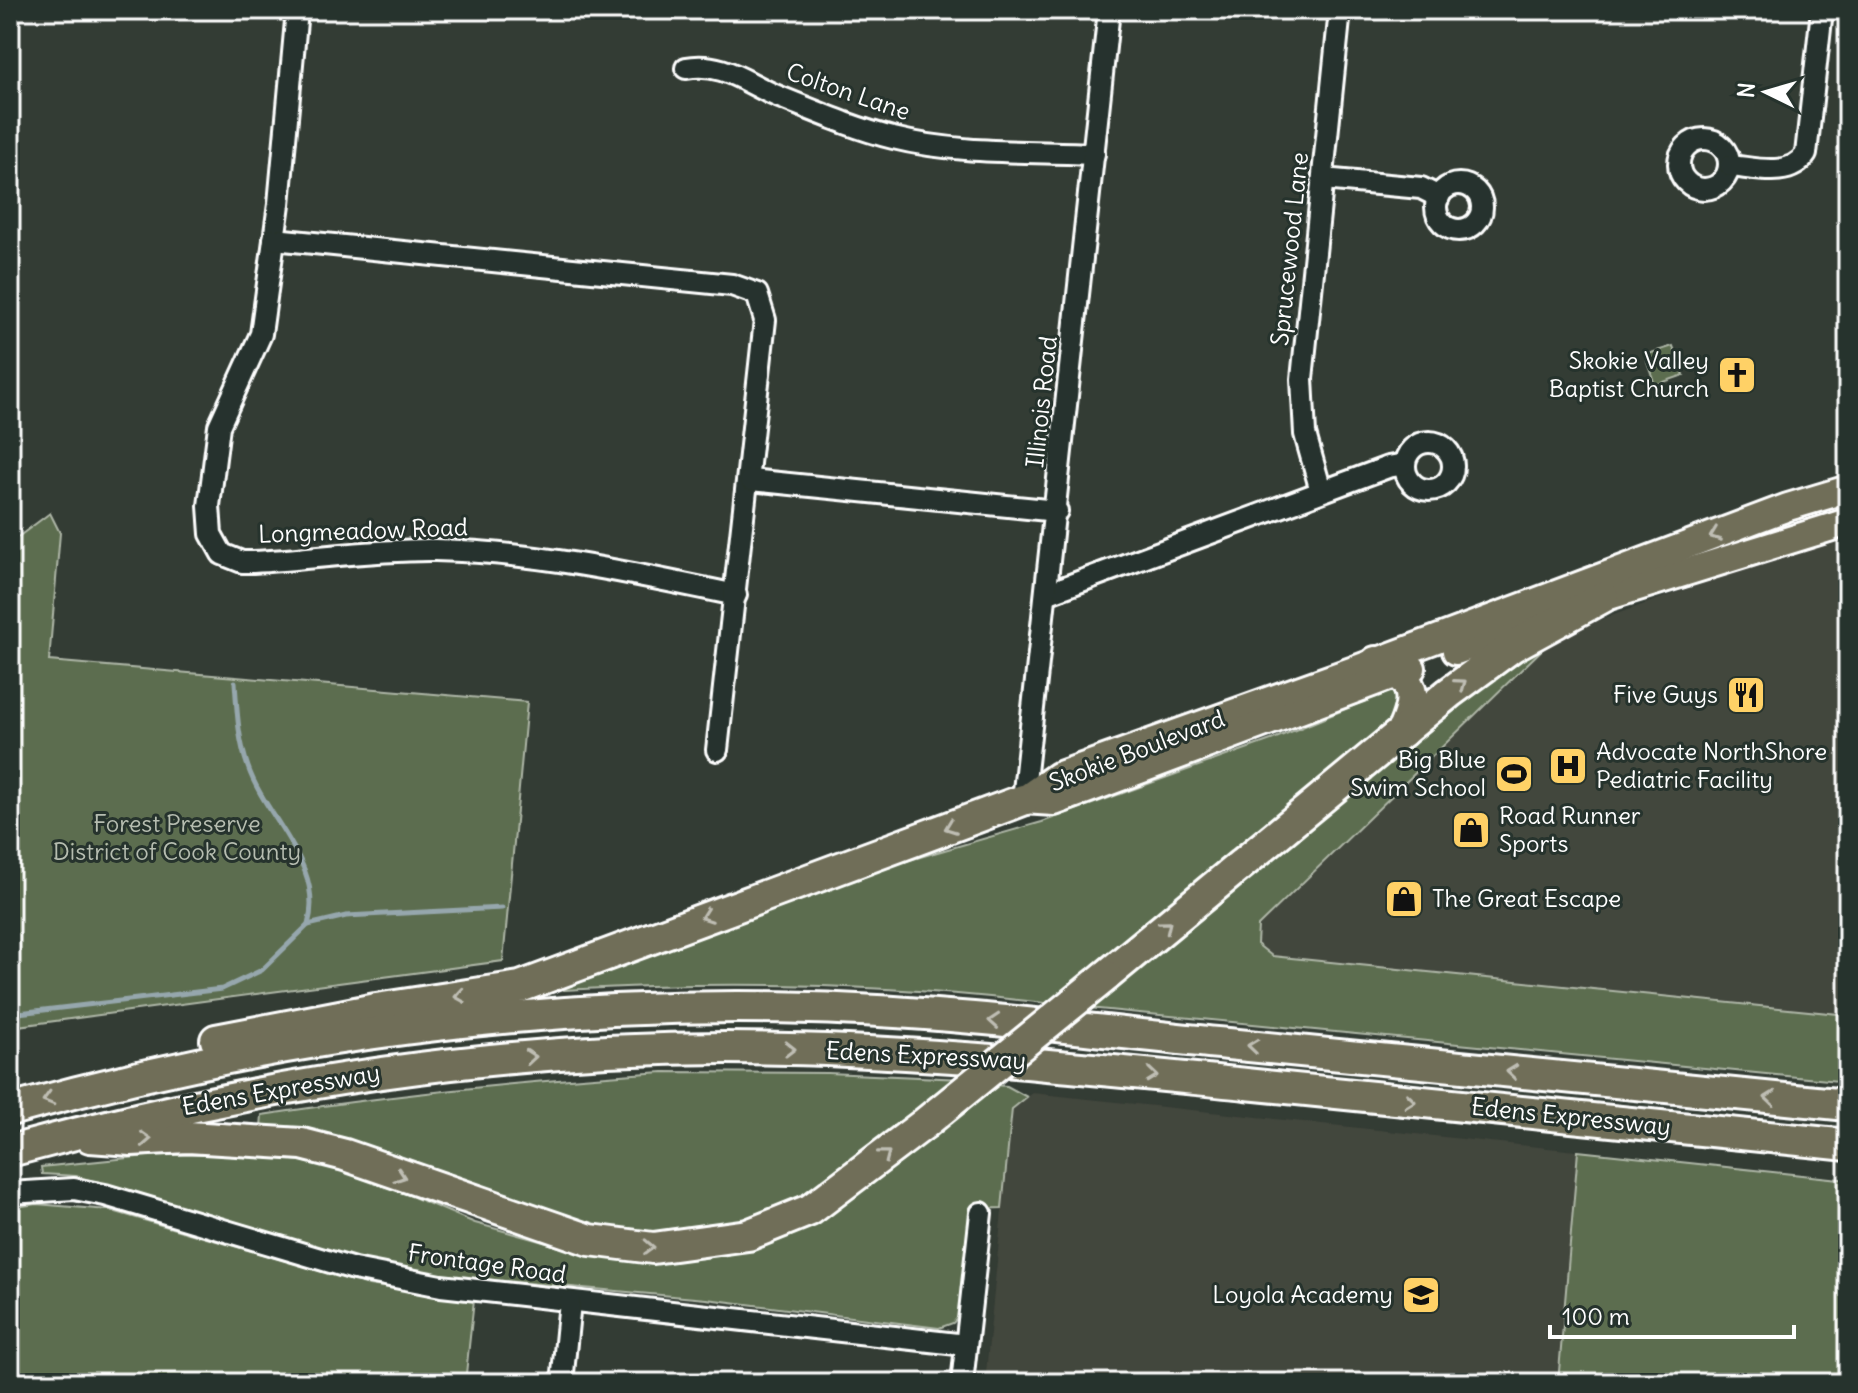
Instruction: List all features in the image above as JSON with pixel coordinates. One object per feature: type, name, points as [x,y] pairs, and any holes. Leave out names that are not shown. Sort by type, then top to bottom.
[{"type":"highway","points":[[68,1135],[131,1140],[244,1139],[302,1144],[345,1155],[590,1240],[653,1248],[748,1235],[810,1210],[924,1124],[1449,693],[1513,646],[1603,597]]},
{"type":"highway","points":[[1387,668],[1406,681],[1413,698],[1413,706],[1401,734]]},
{"type":"highway","points":[[139,1075],[176,1048],[376,1009],[520,987],[1023,800]]},
{"type":"highway","name":"Edens Expressway","points":[[10,1110],[139,1075],[367,1034],[505,1018],[598,1012],[811,1008],[1008,1022],[1848,1105]]},
{"type":"highway","name":"Edens Expressway","points":[[10,1151],[119,1120],[254,1093],[420,1066],[609,1051],[726,1048],[982,1057],[1848,1145]]},
{"type":"main road","name":"Skokie Boulevard","points":[[1023,800],[1054,802],[1788,507],[1848,489]]},
{"type":"main road","name":"Skokie Boulevard","points":[[1387,668],[1603,597],[1848,522]]},
{"type":"street","name":"Longmeadow Road","points":[[297,10],[274,239],[261,334],[223,414],[216,440],[209,519],[211,534],[222,554],[253,562],[410,550],[519,555],[583,562],[736,595]]},
{"type":"street","name":"Illinois Road","points":[[1023,800],[1049,593],[1109,10]]},
{"type":"street","name":"Sprucewood Lane","points":[[1321,491],[1305,434],[1302,379],[1340,10]]},
{"type":"street","points":[[1730,166],[1782,170],[1800,164],[1806,154],[1822,10]]},
{"type":"street","name":"Colton Lane","points":[[686,68],[704,65],[726,71],[773,94],[894,138],[991,149],[1094,154]]},
{"type":"street","points":[[1323,179],[1421,188],[1439,197]]},
{"type":"street","points":[[274,239],[732,285],[750,290],[762,300],[765,320],[750,480],[717,750]]},
{"type":"street","points":[[1049,593],[1321,491],[1405,464]]},
{"type":"street","points":[[750,480],[1057,511]]},
{"type":"street","name":"Frontage Road","points":[[10,1193],[74,1189],[354,1269],[441,1286],[966,1345]]},
{"type":"street","points":[[962,1383],[981,1213]]},
{"type":"street","points":[[562,1383],[570,1302]]},
{"type":"shaded area","points":[[1848,532],[1848,1015],[1272,956],[1257,944],[1258,926],[1557,635]]},
{"type":"shaded area","name":"Loyola Academy","points":[[1032,1093],[1848,1180],[1848,1383],[985,1383],[1012,1109]]},
{"type":"green space","points":[[1673,346],[1684,375],[1655,385],[1645,355]]},
{"type":"green space","name":"Forest Preserve District of Cook County","points":[[50,513],[60,533],[49,661],[527,702],[503,961],[10,1027],[10,543]]},
{"type":"green space","points":[[1557,635],[1258,926],[1257,944],[1272,956],[1848,1015],[1848,1082],[1088,1008],[1526,648]]},
{"type":"green space","points":[[1389,691],[1398,692],[1396,715],[1053,1004],[931,992],[809,986],[687,985],[564,990],[562,981],[882,868],[1042,822],[1271,740]]},
{"type":"green space","points":[[663,1072],[828,1073],[962,1079],[874,1147],[792,1200],[748,1219],[701,1230],[648,1233],[587,1226],[261,1127],[262,1115],[312,1107],[462,1089]]},
{"type":"green space","points":[[993,1085],[1007,1086],[1027,1097],[1012,1109],[1002,1208],[973,1209],[959,1316],[953,1323],[939,1328],[706,1299],[448,1276],[349,1257],[76,1176],[42,1174],[41,1167],[157,1155],[237,1155],[302,1161],[364,1176],[475,1223],[590,1255],[841,1206]]},
{"type":"green space","points":[[1578,1151],[1848,1180],[1848,1383],[1558,1383]]},
{"type":"green space","points":[[36,1204],[109,1210],[369,1285],[474,1300],[465,1383],[10,1383],[10,1208]]},
{"type":"waterway","points":[[235,682],[240,735],[248,767],[301,862],[308,882],[311,903],[308,925]]},
{"type":"waterway","points":[[10,1014],[222,989],[262,970],[308,925],[346,916],[502,908]]},
{"type":"place","name":"Skokie Valley Baptist Church","points":[[1737,375]]},
{"type":"place","name":"Five Guys","points":[[1746,695]]},
{"type":"place","name":"Advocate NorthShore Pediatric Facility","points":[[1568,766]]},
{"type":"place","name":"Big Blue Swim School","points":[[1514,774]]},
{"type":"place","name":"Road Runner Sports","points":[[1471,830]]},
{"type":"place","name":"The Great Escape","points":[[1404,899]]},
{"type":"place","name":"Loyola Academy","points":[[1421,1295]]}]
